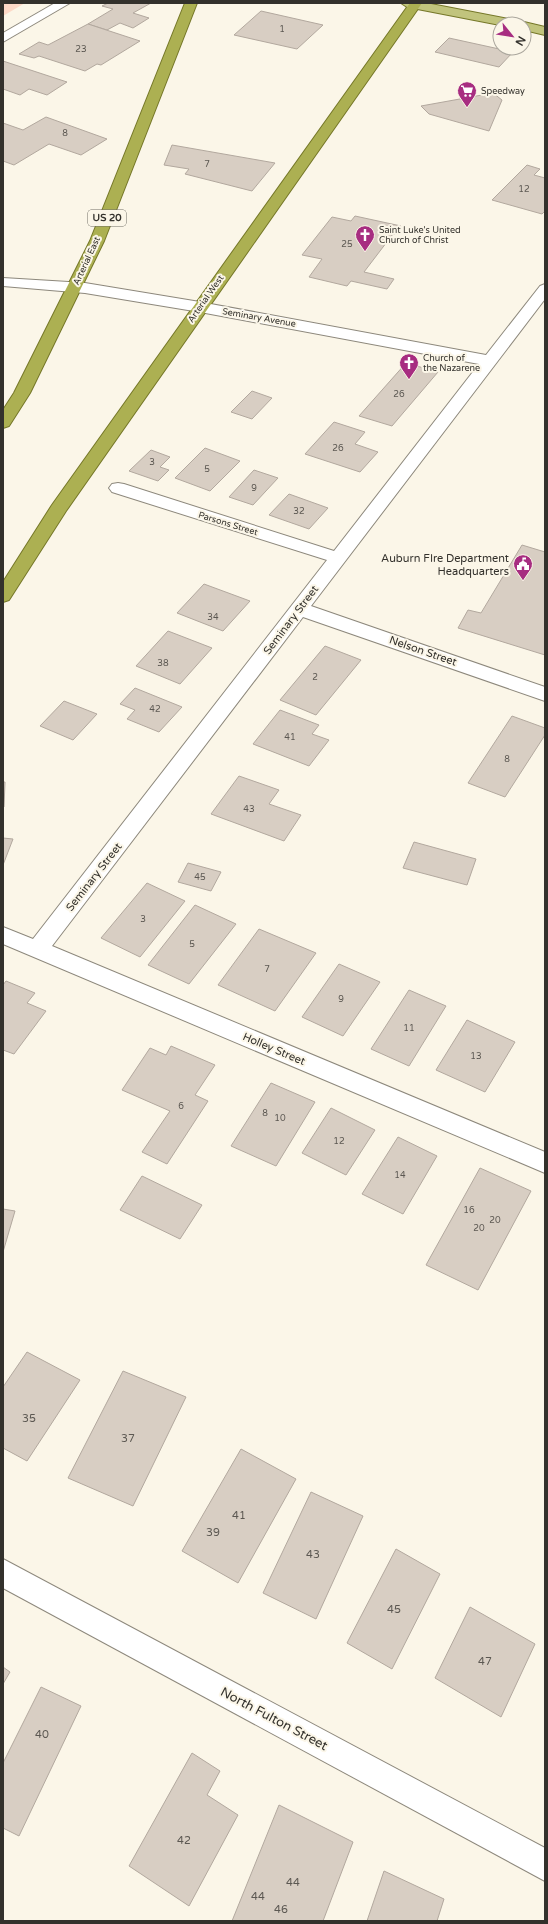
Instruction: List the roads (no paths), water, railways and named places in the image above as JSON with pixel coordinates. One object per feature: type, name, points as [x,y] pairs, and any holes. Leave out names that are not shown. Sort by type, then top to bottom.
[{"type":"highway","name":"Arterial East","points":[[3,423],[22,393],[97,241],[124,176],[191,3]]},
{"type":"highway","name":"Arterial West","points":[[3,596],[58,509],[413,4]]},
{"type":"main road","points":[[413,4],[492,20]]},
{"type":"main road","points":[[532,28],[545,31]]},
{"type":"street","points":[[3,38],[64,3]]},
{"type":"street","name":"Seminary Avenue","points":[[3,282],[75,288],[200,307],[490,360]]},
{"type":"street","name":"Seminary Street","points":[[37,950],[545,289]]},
{"type":"street","name":"Parsons Street","points":[[118,488],[338,558]]},
{"type":"street","name":"Nelson Street","points":[[300,609],[545,694]]},
{"type":"street","name":"Holley Street","points":[[3,935],[545,1163]]},
{"type":"street","name":"North Fulton Street","points":[[3,1573],[545,1865]]},
{"type":"place","name":"Speedway","points":[[467,108]]},
{"type":"place","name":"Saint Luke's United Church of Christ","points":[[365,252]]},
{"type":"place","name":"Church of the Nazarene","points":[[409,380]]},
{"type":"place","name":"Auburn FIre Department Headquarters","points":[[523,581]]}]
